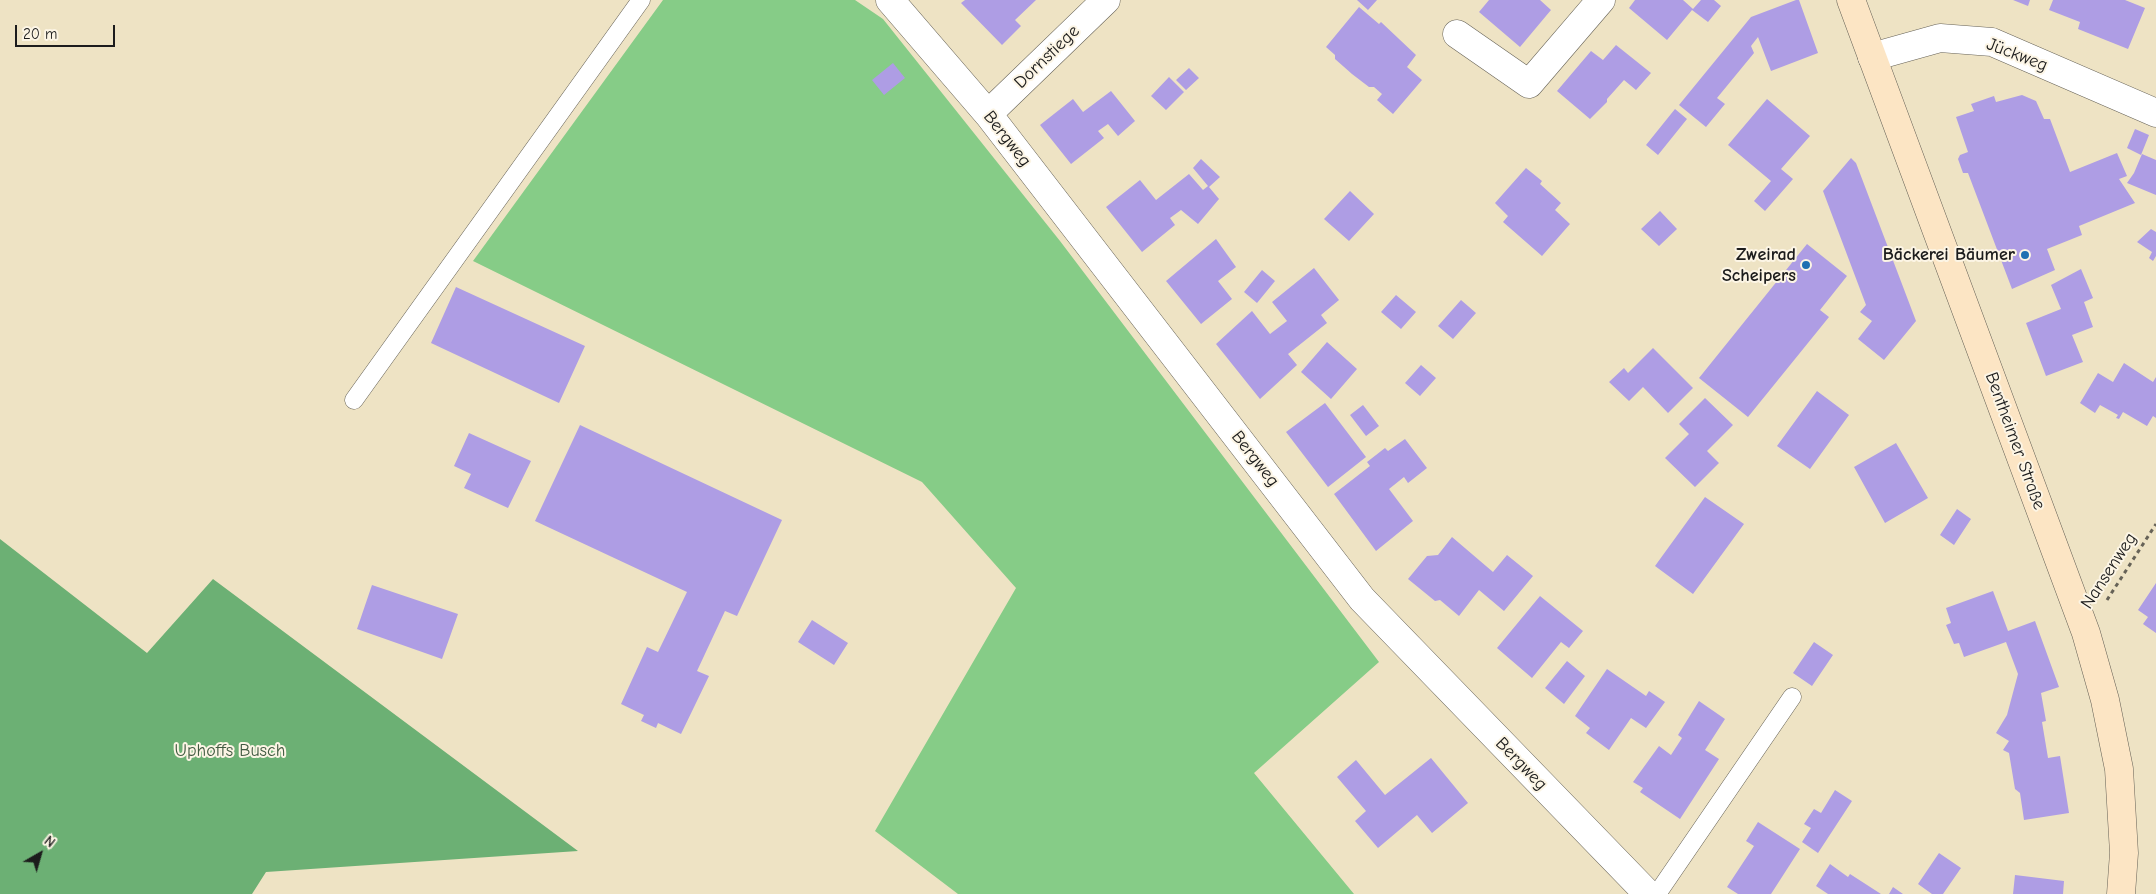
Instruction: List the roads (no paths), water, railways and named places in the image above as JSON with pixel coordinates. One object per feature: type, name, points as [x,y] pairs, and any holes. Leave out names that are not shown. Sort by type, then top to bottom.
[{"type":"main road","name":"Bentheimer Straße","points":[[1851,0],[2086,632],[2105,700],[2119,769],[2124,853],[2121,894]]},
{"type":"street","name":"Bergweg","points":[[890,0],[988,114],[1362,599],[1648,894]]},
{"type":"street","name":"Dornstiege","points":[[988,114],[1106,0]]},
{"type":"street","points":[[1457,34],[1529,84],[1601,0]]},
{"type":"street","name":"Jückweg","points":[[1872,57],[1940,38],[1992,42],[2156,113]]},
{"type":"lane","points":[[354,400],[641,0]]},
{"type":"lane","points":[[1657,894],[1792,697]]},
{"type":"place","name":"Bäckerei Bäumer","points":[[2025,255]]},
{"type":"place","name":"Zweirad Scheipers","points":[[1806,265]]},
{"type":"park label","name":"Uphoffs Busch","points":[[230,751]]}]
